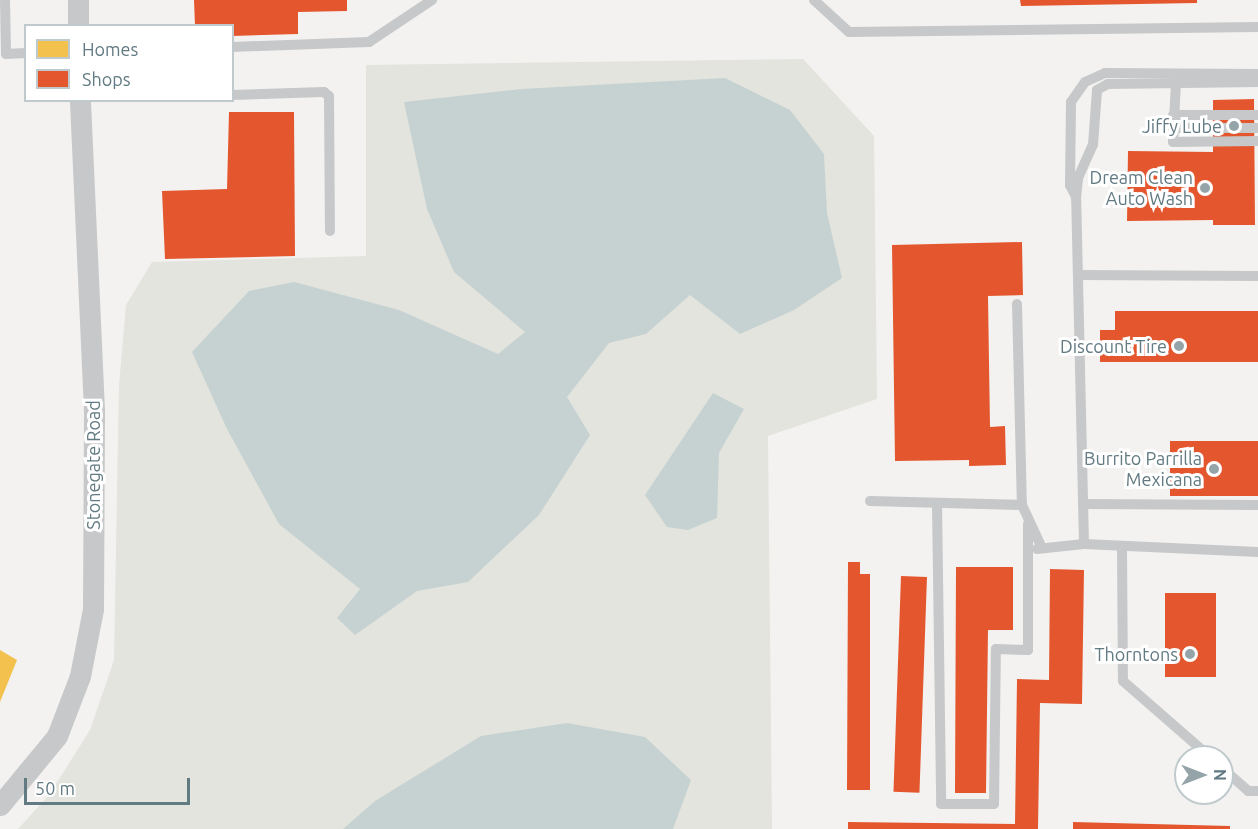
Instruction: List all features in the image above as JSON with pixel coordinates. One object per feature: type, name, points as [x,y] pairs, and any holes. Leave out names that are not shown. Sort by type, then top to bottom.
[{"type":"street","points":[[78,0],[78,24]]},
{"type":"street","name":"Stonegate Road","points":[[0,805],[57,735],[80,676],[93,609],[94,410],[80,102]]},
{"type":"lane","points":[[4,0],[6,54],[24,53]]},
{"type":"lane","points":[[234,47],[369,42],[432,0]]},
{"type":"lane","points":[[814,0],[849,32],[1258,27]]},
{"type":"lane","points":[[1076,198],[1070,185],[1068,137],[1071,102],[1085,82],[1105,73],[1258,74]]},
{"type":"lane","points":[[1176,82],[1173,142],[1258,141]]},
{"type":"lane","points":[[1084,544],[1076,198],[1078,178],[1093,146],[1097,90],[1108,84],[1258,82]]},
{"type":"lane","points":[[234,95],[324,92],[329,96],[330,231]]},
{"type":"lane","points":[[1173,115],[1258,115]]},
{"type":"lane","points":[[1173,128],[1258,128]]},
{"type":"lane","points":[[1078,275],[1258,276]]},
{"type":"lane","points":[[1017,304],[1022,505],[1028,524],[1042,548]]},
{"type":"lane","points":[[870,501],[1022,505]]},
{"type":"lane","points":[[937,502],[941,804],[994,804],[996,649],[1028,650],[1028,524]]},
{"type":"lane","points":[[1083,504],[1258,505]]},
{"type":"lane","points":[[1029,551],[1084,544],[1258,552]]},
{"type":"lane","points":[[1122,547],[1123,681],[1196,745]]},
{"type":"lane","points":[[1234,779],[1248,791],[1258,791]]},
{"type":"shaded area","points":[[803,59],[874,136],[877,399],[768,436],[772,829],[18,829],[49,795],[90,730],[114,660],[119,385],[126,305],[152,262],[366,256],[366,65]]},
{"type":"shaded area","points":[[725,78],[790,110],[824,154],[827,213],[842,278],[794,310],[740,334],[690,295],[646,334],[609,343],[567,397],[590,435],[539,515],[468,582],[417,591],[355,635],[337,618],[360,589],[279,524],[227,429],[192,352],[249,291],[294,282],[399,310],[498,354],[525,332],[454,272],[427,209],[404,102],[521,89]]},
{"type":"shaded area","points":[[713,393],[744,409],[719,453],[717,518],[688,530],[667,527],[645,495]]},
{"type":"shaded area","points":[[567,723],[645,737],[691,780],[673,829],[343,829],[375,801],[481,736]]},
{"type":"building: Homes","points":[[0,650],[17,660],[0,702]]},
{"type":"building: Shops","points":[[194,0],[347,0],[347,11],[298,12],[298,34],[234,36],[234,24],[195,24]]},
{"type":"building: Shops","points":[[1020,0],[1197,0],[1197,3],[1021,6]]},
{"type":"building: Shops","name":"Dream Clean Auto Wash","points":[[1254,99],[1255,225],[1213,225],[1213,220],[1127,221],[1128,151],[1213,152],[1213,100]]},
{"type":"building: Shops","points":[[229,112],[294,112],[295,256],[165,259],[162,191],[227,189]]},
{"type":"building: Shops","points":[[1022,242],[1023,295],[988,296],[990,427],[1005,426],[1006,465],[969,466],[969,460],[895,461],[892,245]]},
{"type":"building: Shops","name":"Discount Tire","points":[[1115,311],[1258,311],[1258,362],[1100,362],[1100,330],[1115,330]]},
{"type":"building: Shops","name":"Burrito Parrilla Mexicana","points":[[1170,441],[1258,441],[1258,496],[1170,496]]},
{"type":"building: Shops","points":[[848,562],[860,562],[860,574],[870,574],[870,790],[847,790]]},
{"type":"building: Shops","points":[[956,567],[1013,567],[1013,630],[988,630],[986,793],[955,793]]},
{"type":"building: Shops","points":[[1050,569],[1084,570],[1082,704],[1040,703],[1038,829],[848,829],[848,822],[1015,824],[1017,679],[1049,680]]},
{"type":"building: Shops","points":[[901,576],[927,577],[919,793],[893,792]]},
{"type":"building: Shops","name":"Thorntons","points":[[1165,593],[1216,593],[1216,677],[1165,677]]},
{"type":"building: Shops","points":[[1073,822],[1230,826],[1230,829],[1073,829]]},
{"type":"place","name":"Jiffy Lube","points":[[1234,126]]},
{"type":"place","name":"Dream Clean Auto Wash","points":[[1205,188]]},
{"type":"place","name":"Discount Tire","points":[[1179,346]]},
{"type":"place","name":"Burrito Parrilla Mexicana","points":[[1214,469]]},
{"type":"place","name":"Thorntons","points":[[1190,654]]}]
